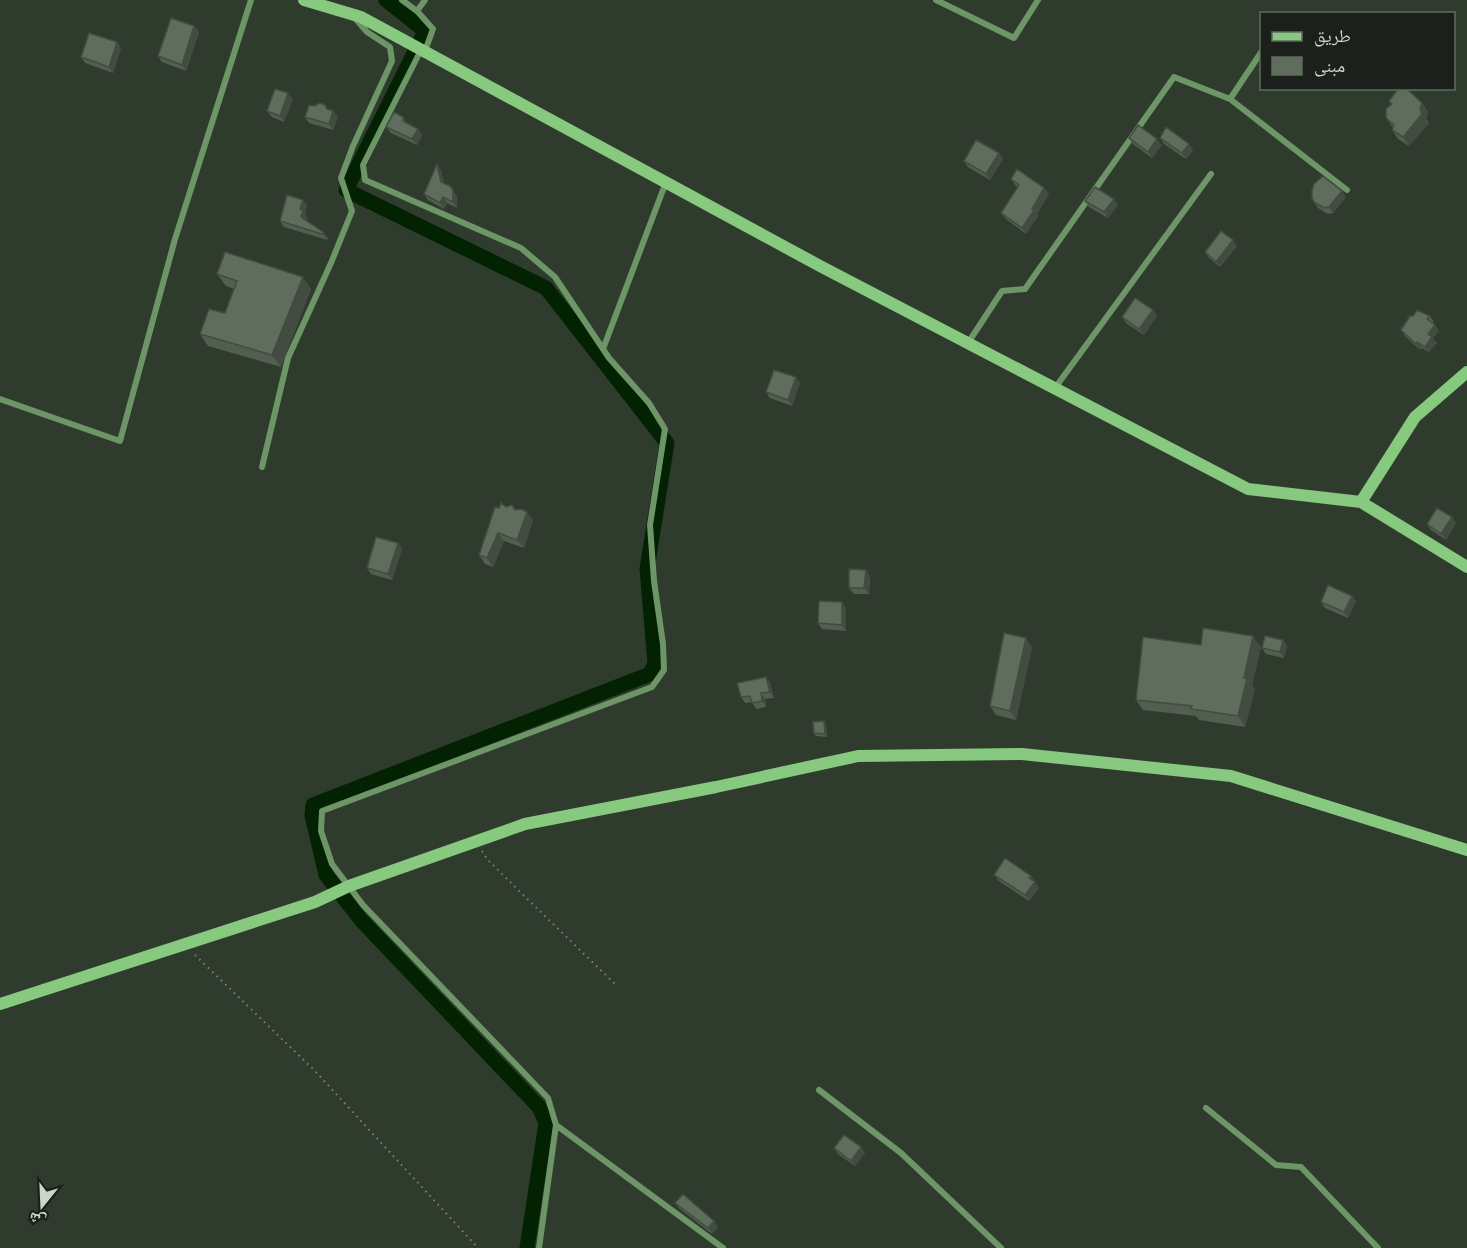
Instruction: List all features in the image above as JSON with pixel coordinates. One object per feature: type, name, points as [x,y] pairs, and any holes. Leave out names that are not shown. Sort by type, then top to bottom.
[{"type":"main road","points":[[304,0],[361,17],[820,266],[1248,489],[1361,502],[1467,567]]},
{"type":"main road","points":[[1361,502],[1415,417],[1467,372]]},
{"type":"main road","points":[[0,1004],[315,902],[349,886],[525,824],[716,787],[858,756],[1022,754],[1231,776],[1467,850]]},
{"type":"street","points":[[0,399],[120,441],[175,239],[251,0]]},
{"type":"street","points":[[402,0],[417,11],[432,29],[363,165],[365,180],[521,248],[555,277],[603,349],[649,402],[665,429],[650,525],[664,670],[652,687],[322,811],[321,831],[332,864],[363,905],[548,1098],[556,1125],[539,1248]]},
{"type":"street","points":[[417,11],[425,0]]},
{"type":"street","points":[[936,0],[1014,38],[1038,0]]},
{"type":"street","points":[[262,466],[288,358],[332,263],[352,211],[341,178],[352,146],[392,61],[390,47],[367,32],[352,15]]},
{"type":"street","points":[[1230,99],[1260,54]]},
{"type":"street","points":[[968,344],[1002,291],[1025,289],[1174,77],[1230,99],[1347,190]]},
{"type":"street","points":[[1055,389],[1211,174]]},
{"type":"street","points":[[603,349],[666,182]]},
{"type":"street","points":[[819,1090],[901,1153],[1001,1248]]},
{"type":"street","points":[[1206,1108],[1276,1165],[1301,1167],[1378,1248]]},
{"type":"street","points":[[556,1125],[723,1248]]},
{"type":"path","points":[[478,844],[487,859],[615,984]]},
{"type":"path","points":[[186,943],[196,957],[314,1070],[478,1248]]},
{"type":"building","points":[[171,18],[194,26],[182,65],[158,56]]},
{"type":"building","points":[[89,33],[117,42],[109,67],[81,57]]},
{"type":"building","points":[[275,89],[288,93],[280,116],[267,111]]},
{"type":"building","points":[[1397,90],[1408,90],[1422,103],[1420,109],[1422,114],[1403,137],[1392,130],[1394,125],[1386,118],[1386,109],[1392,104],[1389,101]]},
{"type":"building","points":[[320,103],[333,111],[329,124],[305,117],[309,105],[314,106]]},
{"type":"building","points":[[394,112],[403,117],[403,121],[418,129],[412,139],[386,127]]},
{"type":"building","points":[[1138,125],[1157,139],[1148,152],[1129,138]]},
{"type":"building","points":[[1166,127],[1189,144],[1182,153],[1160,138]]},
{"type":"building","points":[[976,140],[999,153],[986,174],[964,161]]},
{"type":"building","points":[[437,164],[441,182],[453,190],[453,202],[443,197],[440,203],[424,194]]},
{"type":"building","points":[[1017,169],[1044,188],[1032,209],[1034,210],[1022,228],[1001,213],[1019,185],[1011,179]]},
{"type":"building","points":[[1323,176],[1342,191],[1329,207],[1324,208],[1312,198],[1314,184]]},
{"type":"building","points":[[1095,187],[1114,199],[1104,212],[1085,201]]},
{"type":"building","points":[[287,195],[303,200],[300,209],[303,211],[301,217],[323,232],[322,234],[280,221]]},
{"type":"building","points":[[1221,231],[1233,240],[1216,262],[1205,252]]},
{"type":"building","points":[[225,252],[303,277],[272,355],[200,334],[209,309],[225,313],[237,281],[217,274]]},
{"type":"building","points":[[1135,298],[1153,310],[1139,329],[1122,317]]},
{"type":"building","points":[[1417,310],[1430,316],[1427,319],[1435,325],[1428,334],[1432,337],[1425,347],[1417,342],[1416,344],[1401,330]]},
{"type":"building","points":[[774,370],[796,377],[788,400],[766,392]]},
{"type":"building","points":[[501,503],[506,507],[512,505],[515,510],[521,509],[527,512],[517,540],[498,533],[487,558],[479,555],[495,507],[499,508]]},
{"type":"building","points":[[1437,508],[1452,517],[1441,534],[1427,524]]},
{"type":"building","points":[[376,537],[398,543],[388,574],[367,568]]},
{"type":"building","points":[[849,569],[866,570],[864,588],[849,588]]},
{"type":"building","points":[[1328,585],[1352,596],[1344,612],[1321,602]]},
{"type":"building","points":[[819,601],[842,602],[842,625],[818,623]]},
{"type":"building","points":[[1203,628],[1253,636],[1244,678],[1247,678],[1238,716],[1191,709],[1192,706],[1136,700],[1143,637],[1201,645]]},
{"type":"building","points":[[1004,633],[1026,638],[1010,711],[990,706]]},
{"type":"building","points":[[1265,636],[1283,640],[1280,652],[1262,648]]},
{"type":"building","points":[[766,677],[770,692],[761,693],[762,701],[752,703],[750,696],[741,697],[737,683]]},
{"type":"building","points":[[824,721],[825,734],[814,733],[813,722]]},
{"type":"building","points":[[1005,858],[1031,876],[1029,878],[1035,882],[1025,895],[994,875]]},
{"type":"building","points":[[844,1135],[861,1147],[851,1161],[834,1148]]},
{"type":"building","points":[[683,1194],[714,1221],[708,1228],[675,1203]]},
{"type":"waterway","points":[[386,0],[425,31],[346,190],[546,288],[667,443],[647,569],[655,663],[650,674],[313,805],[312,815],[326,875],[361,920],[539,1107],[546,1123],[527,1248]]}]
